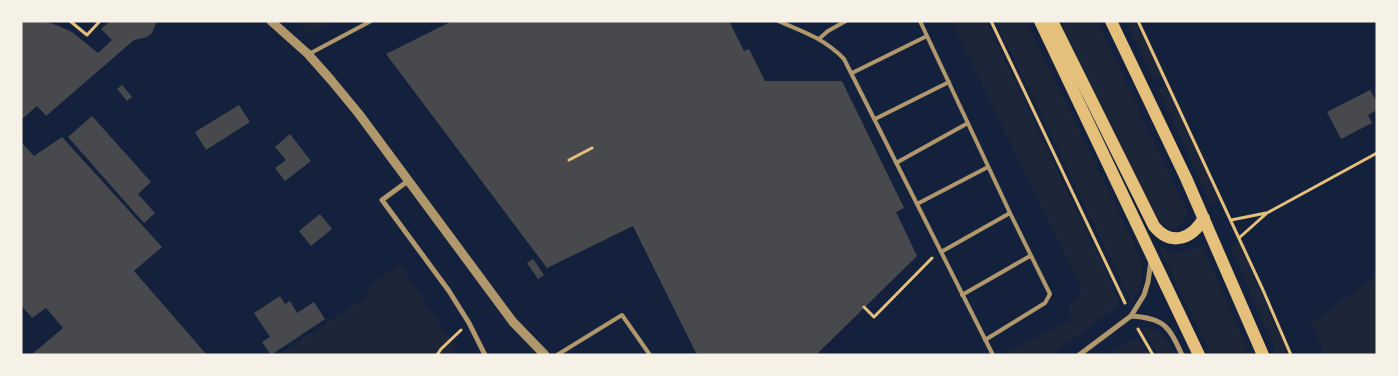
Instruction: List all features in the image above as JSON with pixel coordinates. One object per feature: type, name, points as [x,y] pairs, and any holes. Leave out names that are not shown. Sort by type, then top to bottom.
[{"type":"main road","points":[[1040,21],[1199,355]]},
{"type":"main road","points":[[1052,21],[1154,226],[1160,233],[1178,239],[1196,230],[1204,218]]},
{"type":"main road","points":[[1111,21],[1204,218],[1263,355]]},
{"type":"street","points":[[271,21],[308,54],[331,80],[513,322],[545,355]]},
{"type":"street","points":[[408,181],[382,200],[449,290],[469,323],[485,355]]},
{"type":"street","points":[[1079,355],[1131,316],[1144,295],[1152,256]]},
{"type":"street","points":[[1131,316],[1146,317],[1162,323],[1170,331],[1182,355]]},
{"type":"lane","points":[[308,54],[371,21]]},
{"type":"lane","points":[[778,21],[820,38],[839,54],[852,74],[993,355]]},
{"type":"lane","points":[[820,38],[846,21]]},
{"type":"lane","points":[[920,21],[1010,214],[1050,294],[1045,303],[985,340]]},
{"type":"lane","points":[[852,74],[927,36]]},
{"type":"lane","points":[[874,120],[949,82]]},
{"type":"lane","points":[[896,163],[968,123]]},
{"type":"lane","points":[[917,204],[988,167]]},
{"type":"lane","points":[[941,252],[1010,214]]},
{"type":"lane","points":[[962,295],[1030,256]]},
{"type":"lane","points":[[557,355],[622,315],[650,355]]},
{"type":"path","points":[[70,21],[86,35],[100,21]]},
{"type":"path","points":[[991,21],[1131,316],[1153,355]]},
{"type":"path","points":[[1138,21],[1291,355]]},
{"type":"path","points":[[569,160],[592,148]]},
{"type":"path","points":[[1230,220],[1266,212],[1377,153]]},
{"type":"path","points":[[1239,238],[1266,212]]},
{"type":"path","points":[[864,307],[874,317],[933,258]]},
{"type":"path","points":[[437,355],[469,323]]},
{"type":"shaded area","points":[[296,21],[334,21],[310,34]]},
{"type":"shaded area","points":[[951,21],[986,21],[1118,297],[1118,306],[1052,355],[1009,355],[1007,352],[1072,319],[1069,312],[1069,304],[1079,297],[1081,288]]},
{"type":"shaded area","points":[[996,21],[1026,21],[1134,243],[1141,262],[1142,278],[1132,303]]},
{"type":"shaded area","points":[[1061,21],[1097,21],[1187,212],[1182,223],[1178,226],[1174,228],[1164,226],[1156,217]]},
{"type":"shaded area","points":[[1126,21],[1135,21],[1162,76],[1154,80]]},
{"type":"shaded area","points":[[1165,86],[1219,199],[1211,204],[1158,89]]},
{"type":"shaded area","points":[[1202,244],[1250,355],[1212,355],[1159,248],[1162,246],[1172,251],[1182,252],[1192,250]]},
{"type":"shaded area","points":[[1237,244],[1240,245],[1288,355],[1277,355],[1231,248]]},
{"type":"shaded area","points":[[400,264],[456,348],[449,355],[278,355],[366,297],[372,284]]},
{"type":"shaded area","points":[[1377,275],[1377,355],[1325,355],[1311,323]]},
{"type":"shaded area","points":[[1145,327],[1151,328],[1164,336],[1175,355],[1158,355],[1143,329]]},
{"type":"shaded area","points":[[1130,340],[1138,340],[1149,355],[1108,355]]},
{"type":"building","points":[[21,21],[44,21],[59,26],[72,32],[98,53],[112,40],[101,29],[110,21],[157,21],[152,33],[147,37],[134,40],[46,116],[37,106],[21,120]]},
{"type":"building","points":[[452,21],[729,21],[744,51],[749,49],[765,81],[842,81],[904,208],[896,212],[917,256],[816,355],[697,355],[633,226],[547,268],[386,54]]},
{"type":"building","points":[[122,85],[132,97],[127,101],[117,89]]},
{"type":"building","points":[[1370,90],[1377,102],[1377,110],[1368,115],[1372,123],[1341,139],[1327,112]]},
{"type":"building","points":[[239,105],[250,122],[206,150],[195,132]]},
{"type":"building","points":[[92,116],[151,182],[138,194],[155,213],[144,223],[68,137]]},
{"type":"building","points":[[290,134],[311,161],[285,181],[275,168],[286,160],[275,147]]},
{"type":"building","points":[[62,137],[162,247],[134,271],[207,355],[31,355],[63,328],[46,308],[32,318],[21,305],[21,142],[34,156]]},
{"type":"building","points":[[320,214],[332,229],[311,246],[299,231]]},
{"type":"building","points":[[533,259],[544,275],[538,279],[527,263]]},
{"type":"building","points":[[280,296],[285,304],[290,301],[297,313],[314,302],[325,319],[271,355],[262,342],[270,337],[254,313]]}]
